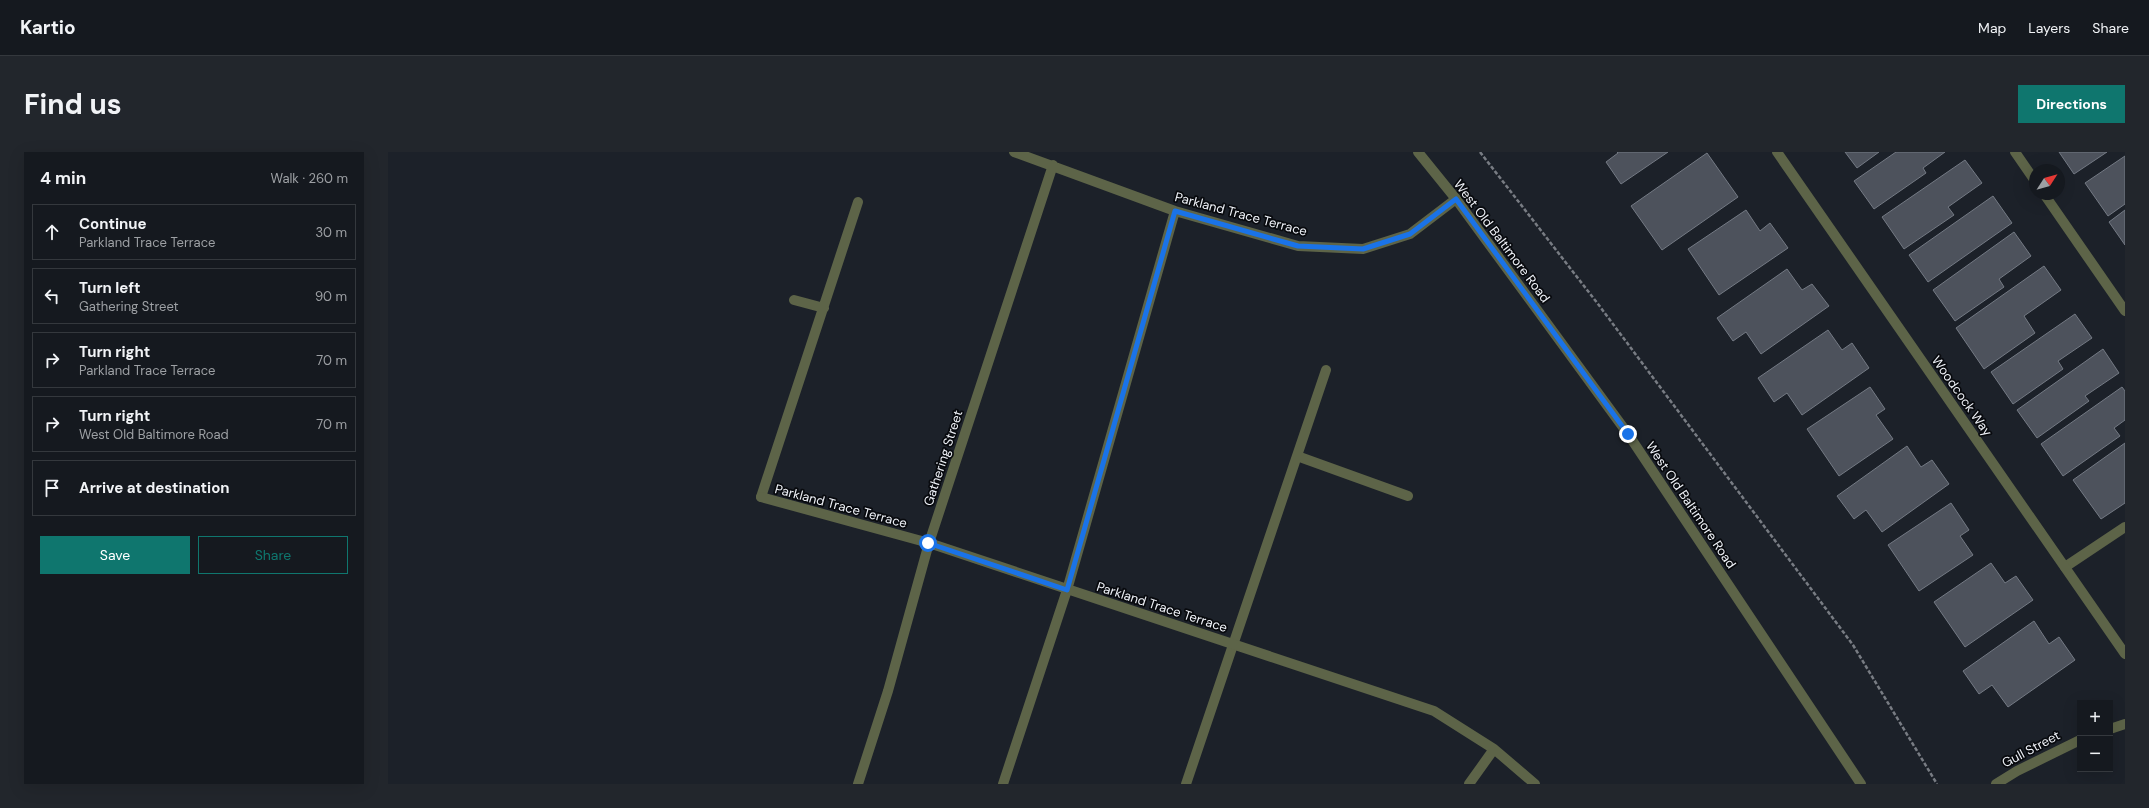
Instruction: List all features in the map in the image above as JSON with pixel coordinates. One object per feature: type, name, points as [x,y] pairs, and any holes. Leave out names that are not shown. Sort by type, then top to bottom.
[{"type":"street","name":"Parkland Trace Terrace","points":[[1014,152],[1053,165],[1175,211],[1298,246],[1363,249],[1410,234],[1456,199]]},
{"type":"street","name":"West Old Baltimore Road","points":[[1418,152],[1456,199],[1628,434],[1861,784]]},
{"type":"street","name":"Woodcock Way","points":[[1778,152],[2125,654]]},
{"type":"street","points":[[2015,152],[2029,172]]},
{"type":"street","name":"Gathering Street","points":[[858,784],[888,691],[928,543],[1053,165]]},
{"type":"street","points":[[2048,200],[2125,311]]},
{"type":"street","points":[[794,300],[824,308],[858,202]]},
{"type":"street","points":[[1003,784],[1067,590],[1175,211]]},
{"type":"street","name":"Parkland Trace Terrace","points":[[824,308],[761,498],[928,543],[1067,590],[1234,643],[1434,711],[1494,749],[1535,784]]},
{"type":"street","points":[[1186,784],[1326,370]]},
{"type":"street","points":[[1297,456],[1408,496]]},
{"type":"street","points":[[2065,568],[2125,527]]},
{"type":"street","points":[[2113,728],[2125,724]]},
{"type":"street","name":"Gull Street","points":[[1996,784],[2017,771],[2077,741]]},
{"type":"street","points":[[1469,784],[1494,749]]},
{"type":"path","points":[[1480,152],[1602,311],[1853,645],[1938,784]]},
{"type":"building","points":[[1617,152],[1668,152],[1621,184],[1606,162],[1618,153]]},
{"type":"building","points":[[1845,152],[1879,152],[1857,168]]},
{"type":"building","points":[[1896,152],[1945,152],[1923,168],[1926,173],[1874,209],[1854,181]]},
{"type":"building","points":[[2059,152],[2107,152],[2074,174]]},
{"type":"building","points":[[1707,153],[1738,197],[1662,250],[1631,206]]},
{"type":"building","points":[[2125,156],[2125,204],[2108,216],[2085,183]]},
{"type":"building","points":[[1965,160],[1982,183],[1948,207],[1954,215],[1904,249],[1882,217]]},
{"type":"building","points":[[1993,196],[2012,223],[1928,282],[1909,255]]},
{"type":"building","points":[[1746,210],[1760,231],[1770,223],[1788,248],[1719,295],[1688,249]]},
{"type":"building","points":[[2125,210],[2125,245],[2109,222]]},
{"type":"building","points":[[2014,232],[2031,256],[1999,279],[2004,287],[1955,321],[1933,290]]},
{"type":"building","points":[[2044,266],[2061,290],[2024,316],[2035,333],[1984,369],[1956,328]]},
{"type":"building","points":[[1787,269],[1802,290],[1812,284],[1829,306],[1761,354],[1746,332],[1733,341],[1717,318]]},
{"type":"building","points":[[2075,314],[2092,338],[2058,361],[2063,369],[2013,404],[1991,372]]},
{"type":"building","points":[[1828,330],[1842,350],[1852,343],[1869,368],[1802,415],[1787,393],[1774,402],[1758,378]]},
{"type":"building","points":[[2103,349],[2119,373],[2085,396],[2089,401],[2037,438],[2017,410]]},
{"type":"building","points":[[1870,387],[1885,409],[1876,415],[1893,439],[1839,476],[1807,429]]},
{"type":"building","points":[[2122,387],[2125,391],[2125,420],[2114,428],[2120,436],[2063,476],[2041,444]]},
{"type":"building","points":[[2125,443],[2125,503],[2101,519],[2073,480]]},
{"type":"building","points":[[1907,446],[1921,467],[1932,460],[1949,484],[1882,532],[1866,510],[1854,519],[1837,496]]},
{"type":"building","points":[[1951,503],[1969,530],[1960,536],[1973,555],[1919,591],[1888,545]]},
{"type":"building","points":[[1991,563],[2005,583],[2016,576],[2033,600],[1965,647],[1934,602]]},
{"type":"building","points":[[2034,621],[2049,644],[2059,637],[2075,660],[2008,707],[1992,685],[1979,694],[1963,671]]},
{"type":"route","points":[[928,543],[1067,590],[1175,211],[1298,246],[1363,249],[1410,234],[1456,199],[1628,434]]}]
